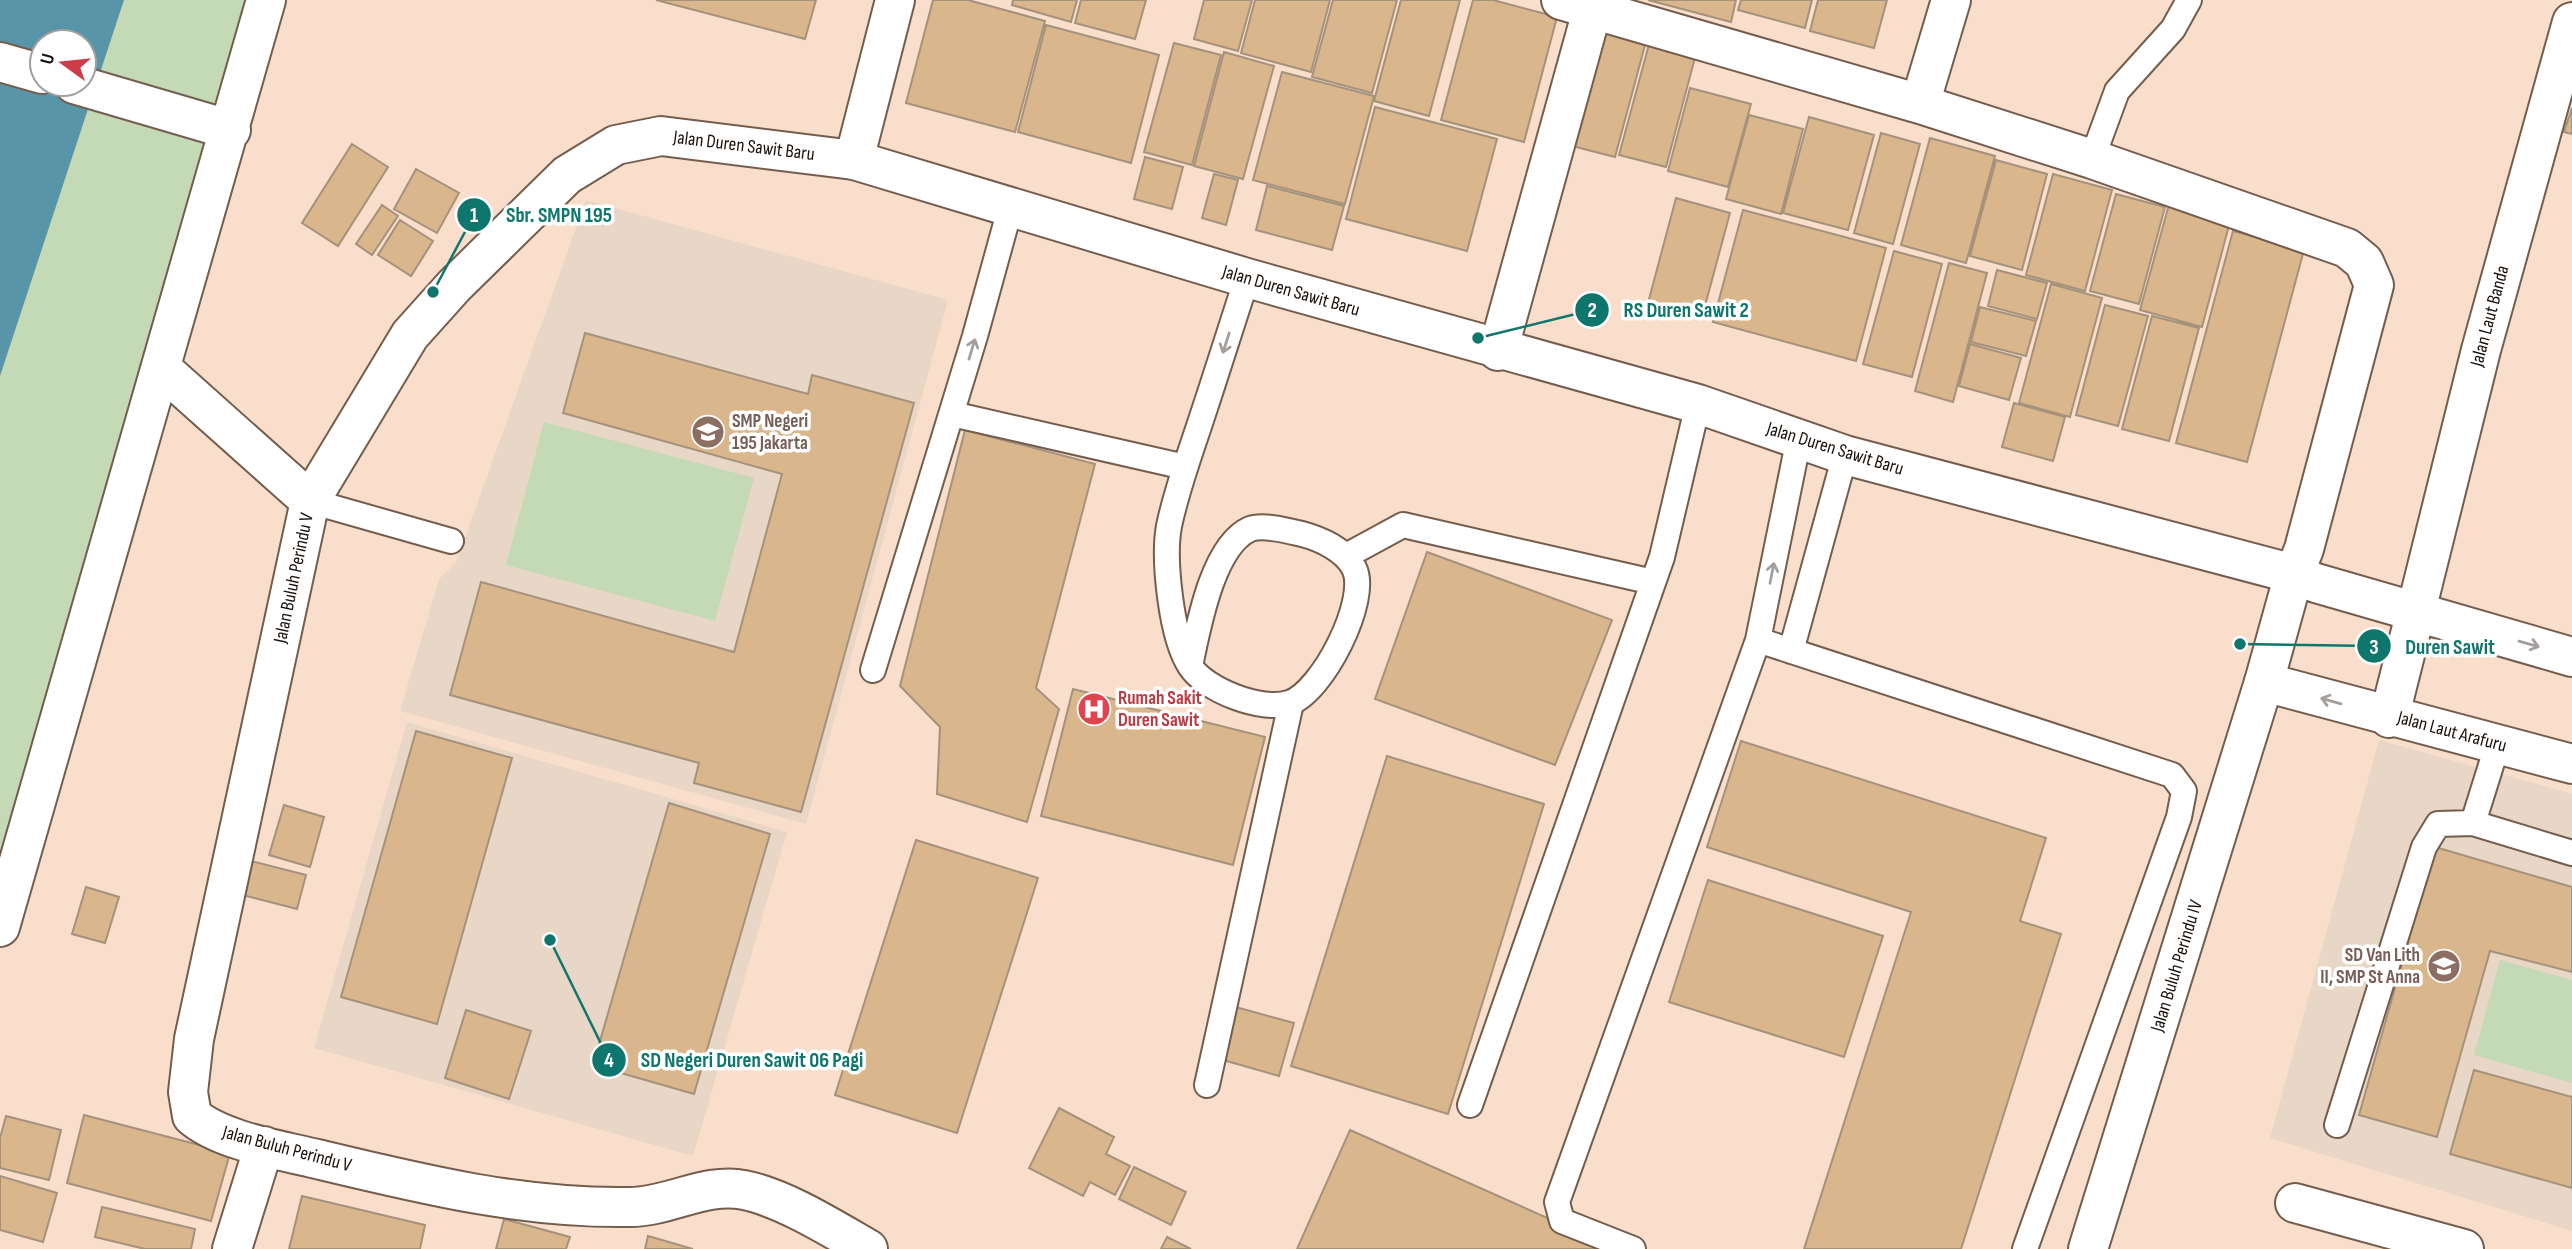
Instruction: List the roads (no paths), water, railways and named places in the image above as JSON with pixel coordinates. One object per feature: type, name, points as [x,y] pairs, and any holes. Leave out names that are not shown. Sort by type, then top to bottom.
[{"type":"street","points":[[0,927],[161,368],[220,127],[266,0]]},
{"type":"street","points":[[854,160],[895,0]]},
{"type":"street","points":[[1920,104],[1951,0]]},
{"type":"street","points":[[1498,351],[1583,3]]},
{"type":"street","name":"Jalan Buluh Perindu IV","points":[[1583,3],[1920,104],[2092,159],[2347,248],[2364,262],[2374,285],[2304,549],[2305,579],[2279,686],[2088,1249]]},
{"type":"street","name":"Jalan Laut Banda","points":[[2406,609],[2572,22]]},
{"type":"street","points":[[0,62],[28,71]]},
{"type":"street","points":[[98,91],[220,127]]},
{"type":"street","name":"Jalan Duren Sawit Baru","points":[[310,501],[410,335],[482,257],[567,175],[616,145],[661,136],[854,160],[1010,209],[1498,351],[1698,404],[1845,455],[2305,579],[2406,609]]},
{"type":"street","points":[[161,368],[310,501]]},
{"type":"street","name":"Jalan Buluh Perindu V","points":[[310,501],[194,1039],[188,1092],[188,1105],[192,1116],[199,1122],[264,1146],[444,1189],[512,1201],[632,1207],[661,1205],[728,1188],[744,1190],[770,1199],[868,1249]]},
{"type":"street","points":[[2406,609],[2572,657]]},
{"type":"street","name":"Jalan Laut Arafuru","points":[[2406,609],[2379,715],[2498,743],[2572,764]]},
{"type":"street","points":[[2279,686],[2379,715]]},
{"type":"street","points":[[232,1249],[264,1146]]},
{"type":"street","points":[[2295,1203],[2464,1249]]},
{"type":"lane","points":[[2092,159],[2117,91],[2173,29],[2189,0]]},
{"type":"lane","points":[[873,670],[952,414],[1010,209]]},
{"type":"lane","points":[[1190,666],[1201,615],[1223,557],[1235,539],[1252,528],[1303,534],[1346,556],[1356,569],[1354,605],[1337,651],[1312,686],[1291,703],[1270,705],[1234,697],[1209,683],[1190,666],[1174,624],[1167,570],[1169,528],[1185,467],[1247,278]]},
{"type":"lane","points":[[1470,1105],[1653,582],[1698,404]]},
{"type":"lane","points":[[952,414],[1185,467]]},
{"type":"lane","points":[[1633,1249],[1562,1221],[1557,1202],[1758,640],[1799,438]]},
{"type":"lane","points":[[1791,651],[1845,455]]},
{"type":"lane","points":[[310,501],[450,541]]},
{"type":"lane","points":[[1346,556],[1403,525],[1653,582]]},
{"type":"lane","points":[[1758,640],[2172,775],[2184,791],[2179,817],[2025,1249]]},
{"type":"lane","points":[[1207,1085],[1291,703]]},
{"type":"lane","points":[[2473,824],[2498,743]]},
{"type":"lane","points":[[2337,1125],[2424,847],[2438,824],[2473,824],[2572,853]]},
{"type":"water","points":[[0,0],[124,0],[98,79],[98,28],[28,28],[28,98],[92,98],[0,376]]},
{"type":"place","name":"Sbr. SMPN 195","points":[[433,292]]},
{"type":"place","name":"RS Duren Sawit 2","points":[[1478,338]]},
{"type":"place","name":"SMP Negeri 195 Jakarta","points":[[708,432]]},
{"type":"place","name":"Duren Sawit","points":[[2240,644]]},
{"type":"place","name":"Rumah Sakit Duren Sawit","points":[[1094,709]]},
{"type":"place","name":"SD Negeri Duren Sawit 06 Pagi","points":[[550,940]]},
{"type":"place","name":"SD Van Lith II, SMP St Anna","points":[[2444,966]]}]
